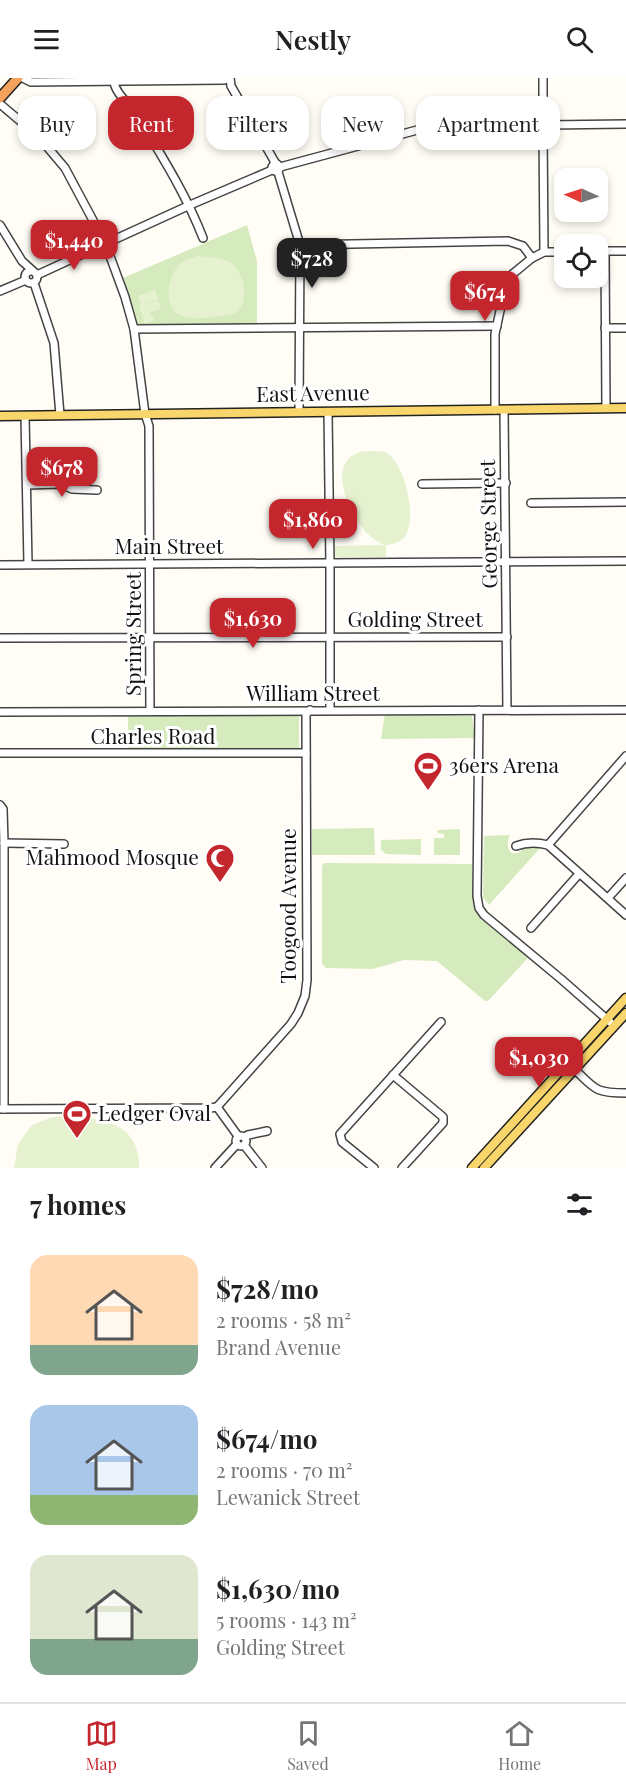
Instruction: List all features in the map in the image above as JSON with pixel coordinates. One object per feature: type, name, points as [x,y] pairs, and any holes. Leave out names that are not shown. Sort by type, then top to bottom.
[{"type":"highway","points":[[0,98],[18,78]]},
{"type":"main road","name":"East Avenue","points":[[0,416],[626,408]]},
{"type":"main road","points":[[472,1168],[626,998]]},
{"type":"main road","points":[[484,1168],[626,1013]]},
{"type":"street","points":[[23,78],[31,82],[224,80],[229,78],[231,86],[276,168],[300,245],[299,412]]},
{"type":"street","points":[[543,78],[543,96]]},
{"type":"street","points":[[114,81],[114,87],[135,112],[190,204],[203,238]]},
{"type":"street","name":"Spring Street","points":[[0,104],[38,136],[65,168],[105,244],[125,297],[134,329],[145,414],[149,426],[150,711]]},
{"type":"street","points":[[560,125],[626,124]]},
{"type":"street","points":[[34,283],[29,283],[26,273],[34,272],[105,244],[190,204],[276,168],[416,130]]},
{"type":"street","points":[[543,150],[544,252],[554,252]]},
{"type":"street","points":[[0,225],[22,261],[38,278],[34,283]]},
{"type":"street","points":[[300,245],[508,241],[523,246],[532,258]]},
{"type":"street","points":[[608,251],[626,250]]},
{"type":"street","name":"George Street","points":[[507,710],[506,483],[500,410],[497,326],[509,277],[532,258],[544,252]]},
{"type":"street","points":[[0,291],[26,279]]},
{"type":"street","points":[[34,283],[54,343],[60,415]]},
{"type":"street","points":[[603,288],[606,408]]},
{"type":"street","points":[[134,329],[497,326]]},
{"type":"street","points":[[605,328],[626,328]]},
{"type":"street","points":[[328,412],[330,710]]},
{"type":"street","points":[[25,416],[28,564]]},
{"type":"street","points":[[422,484],[506,483]]},
{"type":"street","points":[[27,484],[60,484],[72,489],[97,490]]},
{"type":"street","points":[[531,503],[626,502]]},
{"type":"street","name":"Main Street","points":[[0,565],[626,561]]},
{"type":"street","name":"Golding Street","points":[[0,638],[507,637]]},
{"type":"street","name":"Toogood Avenue","points":[[217,1107],[291,1024],[305,996],[307,980],[306,714],[309,710]]},
{"type":"street","points":[[479,710],[479,855],[477,858],[479,908],[507,936],[561,979],[614,1026]]},
{"type":"street","name":"William Street","points":[[0,712],[626,710]]},
{"type":"street","name":"Charles Road","points":[[0,753],[306,753]]},
{"type":"street","points":[[548,845],[626,756]]},
{"type":"street","points":[[0,805],[3,809],[4,843],[2,1109],[217,1107],[262,1168]]},
{"type":"street","points":[[4,843],[64,844]]},
{"type":"street","points":[[516,846],[524,843],[548,845],[626,915]]},
{"type":"street","points":[[531,928],[579,874]]},
{"type":"street","points":[[608,898],[626,878]]},
{"type":"street","points":[[374,1168],[342,1142],[340,1134],[441,1022]]},
{"type":"street","points":[[567,1062],[596,1089],[604,1093],[626,1093]]},
{"type":"street","points":[[393,1075],[444,1120],[402,1168]]},
{"type":"street","points":[[215,1168],[248,1135],[267,1131]]},
{"type":"green space","points":[[247,225],[257,261],[257,324],[138,327],[123,278]]},
{"type":"green space","points":[[197,256],[223,260],[235,266],[243,281],[244,297],[242,305],[234,314],[194,318],[182,316],[171,307],[169,292],[172,277],[182,263]]},
{"type":"green space","points":[[155,290],[158,299],[146,303],[158,300],[161,309],[150,312],[154,320],[145,324],[138,296]]},
{"type":"green space","points":[[359,452],[385,452],[398,467],[407,490],[409,526],[402,539],[386,545],[386,557],[337,557],[335,546],[384,545],[365,531],[353,514],[342,479],[343,469],[348,460]]},
{"type":"green space","points":[[297,714],[299,717],[299,749],[128,748],[128,715]]},
{"type":"green space","points":[[385,714],[472,716],[475,738],[381,739]]},
{"type":"green space","points":[[374,828],[375,855],[312,855],[312,829]]},
{"type":"green space","points":[[460,829],[460,855],[434,855],[434,838],[444,838],[444,834],[437,833],[438,830]]},
{"type":"green space","points":[[510,835],[508,844],[512,853],[518,853],[529,847],[541,847],[489,905],[483,897],[484,836]]},
{"type":"green space","points":[[421,839],[421,855],[386,854],[381,850],[381,840]]},
{"type":"green space","points":[[324,863],[472,864],[474,908],[479,916],[528,958],[488,1001],[485,1001],[437,961],[404,960],[373,969],[326,968],[322,964],[322,866]]},
{"type":"green space","name":"Ledger Oval","points":[[69,1116],[101,1120],[120,1128],[134,1143],[139,1168],[14,1168],[18,1144],[32,1125],[53,1117]]},
{"type":"place","name":"36ers Arena","points":[[428,792]]},
{"type":"place","name":"Mahmood Mosque","points":[[220,884]]},
{"type":"place","name":"Ledger Oval","points":[[77,1140]]}]
